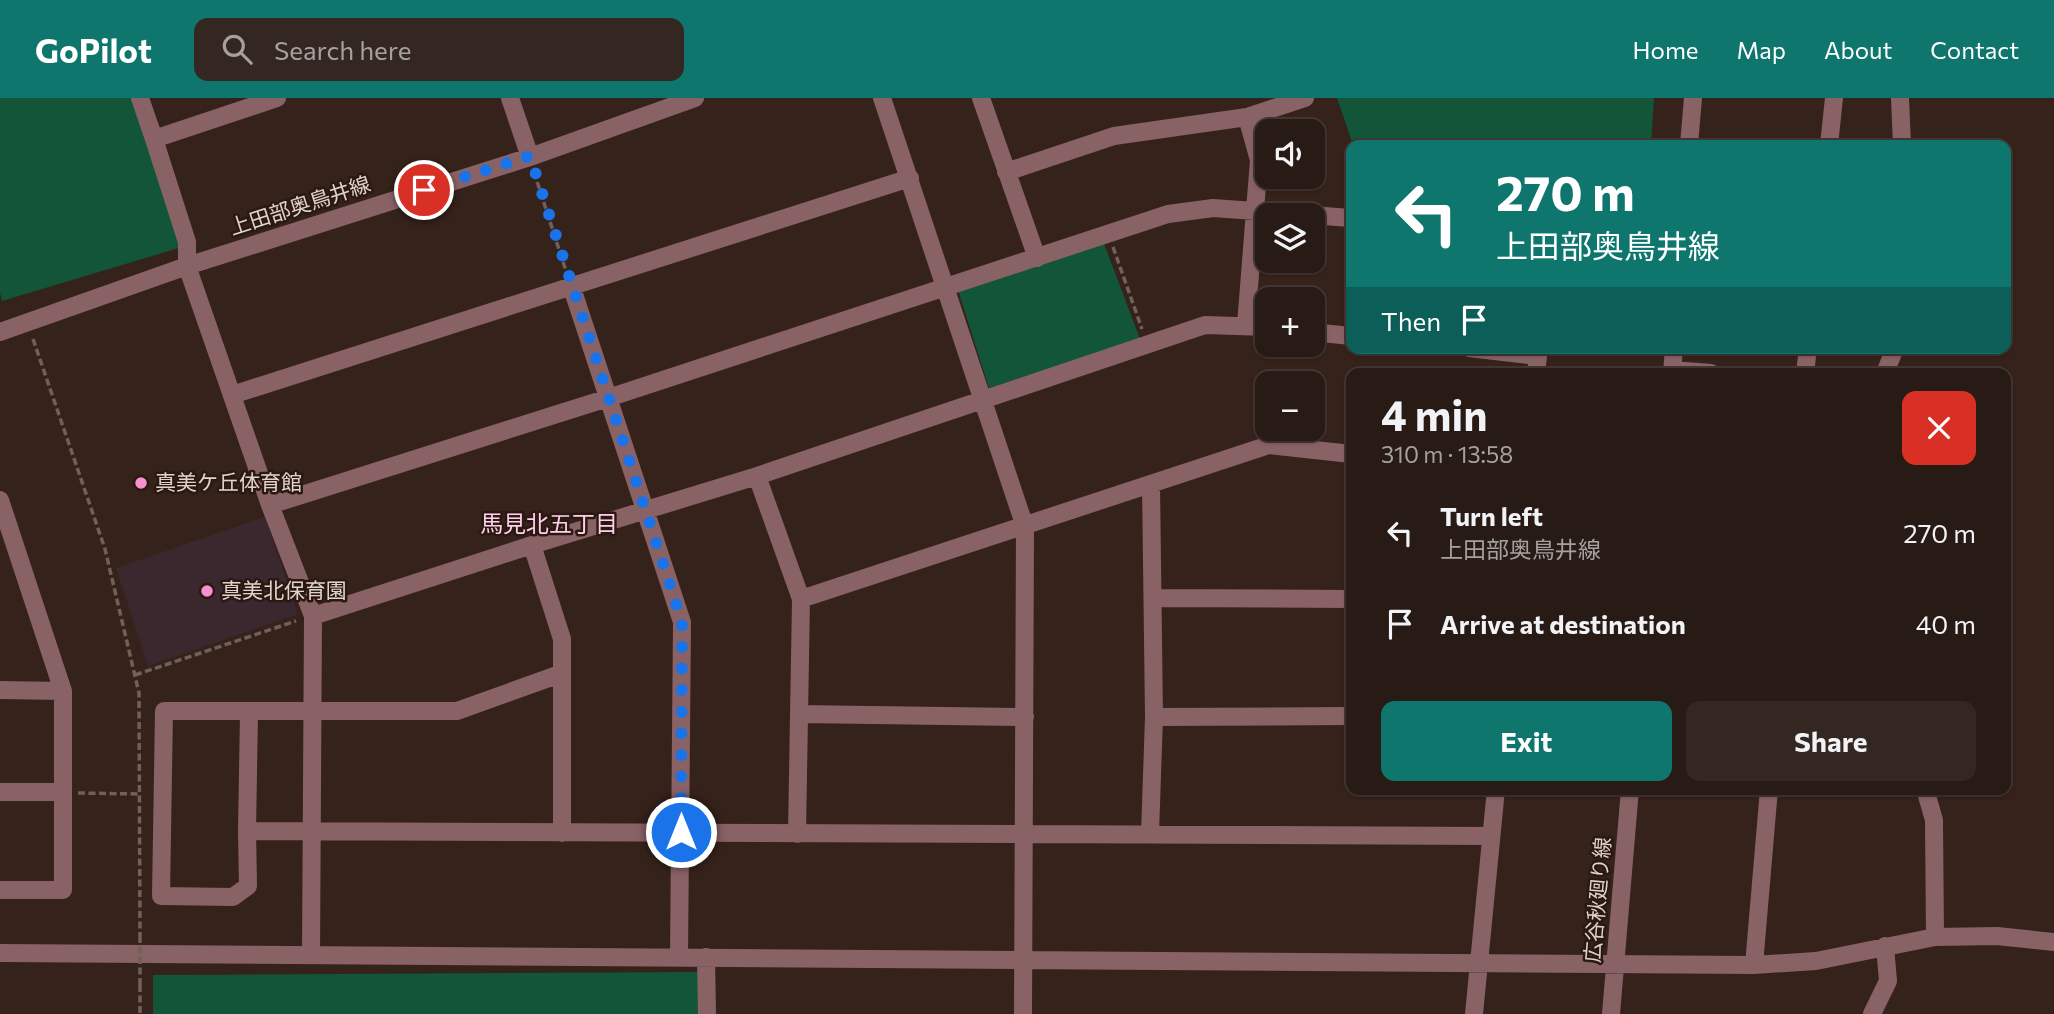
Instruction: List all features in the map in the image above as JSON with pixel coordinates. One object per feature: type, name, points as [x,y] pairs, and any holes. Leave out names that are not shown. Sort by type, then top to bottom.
[{"type":"street","points":[[140,98],[187,242],[187,266],[270,505],[313,616],[311,955]]},
{"type":"street","points":[[154,139],[277,98]]},
{"type":"street","points":[[510,98],[530,156]]},
{"type":"street","name":"上田部奥鳥井線","points":[[2,325],[28,324],[187,266],[530,156],[695,98]]},
{"type":"street","points":[[882,98],[1025,527],[1023,1014]]},
{"type":"street","points":[[981,98],[1037,258]]},
{"type":"street","points":[[1006,172],[1114,136],[1247,117],[1305,98]]},
{"type":"street","points":[[1689,140],[1693,98]]},
{"type":"street","points":[[1830,140],[1834,98]]},
{"type":"street","points":[[1900,98],[1902,140]]},
{"type":"street","points":[[1247,117],[1259,160],[1256,203]]},
{"type":"street","points":[[232,395],[910,178]]},
{"type":"street","points":[[270,505],[608,398],[1168,214],[1213,208],[1255,210]]},
{"type":"street","points":[[1325,217],[1346,219]]},
{"type":"street","points":[[1246,325],[1255,222]]},
{"type":"street","points":[[571,285],[682,622],[679,957]]},
{"type":"street","points":[[313,616],[757,476],[1205,324],[1255,326]]},
{"type":"street","points":[[1325,333],[1346,335]]},
{"type":"street","points":[[1507,354],[1538,359]]},
{"type":"street","points":[[800,599],[1269,445],[1346,453]]},
{"type":"street","points":[[757,476],[800,599],[797,834]]},
{"type":"street","points":[[1150,834],[1154,717],[1151,484]]},
{"type":"street","points":[[0,500],[63,691],[63,890],[0,890]]},
{"type":"street","points":[[532,545],[562,639],[562,833]]},
{"type":"street","points":[[1153,598],[1346,599]]},
{"type":"street","points":[[249,713],[248,886],[233,898],[161,896],[164,711],[249,713],[457,710],[560,674]]},
{"type":"street","points":[[0,690],[63,691]]},
{"type":"street","points":[[799,714],[1025,717]]},
{"type":"street","points":[[1154,717],[1346,716]]},
{"type":"street","points":[[0,792],[62,792]]},
{"type":"street","points":[[1474,1014],[1495,795]]},
{"type":"street","name":"広谷秋廻り線","points":[[1611,1014],[1630,795]]},
{"type":"street","points":[[1754,965],[1768,795]]},
{"type":"street","points":[[1927,795],[1934,820],[1935,937]]},
{"type":"street","points":[[247,831],[1491,835]]},
{"type":"street","points":[[0,953],[1754,965],[1816,961],[1935,937],[1997,936],[2054,942]]},
{"type":"street","points":[[1872,1014],[1888,981],[1885,946]]},
{"type":"street","points":[[706,957],[707,1014]]},
{"type":"path","points":[[530,156],[571,285]]},
{"type":"path","points":[[1108,234],[1148,344]]},
{"type":"path","points":[[28,324],[105,549],[139,693],[140,1014]]},
{"type":"path","points":[[135,675],[313,616]]},
{"type":"path","points":[[62,792],[139,794]]},
{"type":"shaded area","name":"真美北保育園","points":[[265,517],[298,614],[148,666],[116,568]]},
{"type":"green space","points":[[0,98],[134,98],[182,247],[2,301]]},
{"type":"green space","points":[[1337,98],[1654,98],[1651,140],[1351,140]]},
{"type":"green space","points":[[1103,241],[1140,339],[989,388],[958,290]]},
{"type":"green space","points":[[699,972],[699,1014],[153,1014],[153,975]]},
{"type":"place","name":"真美ケ丘体育館","points":[[141,483]]},
{"type":"place","name":"真美北保育園","points":[[207,591]]},
{"type":"district","name":"馬見北五丁目","points":[[549,524]]},
{"type":"route","points":[[424,190],[530,156],[566,274],[682,622],[681,832]]}]
